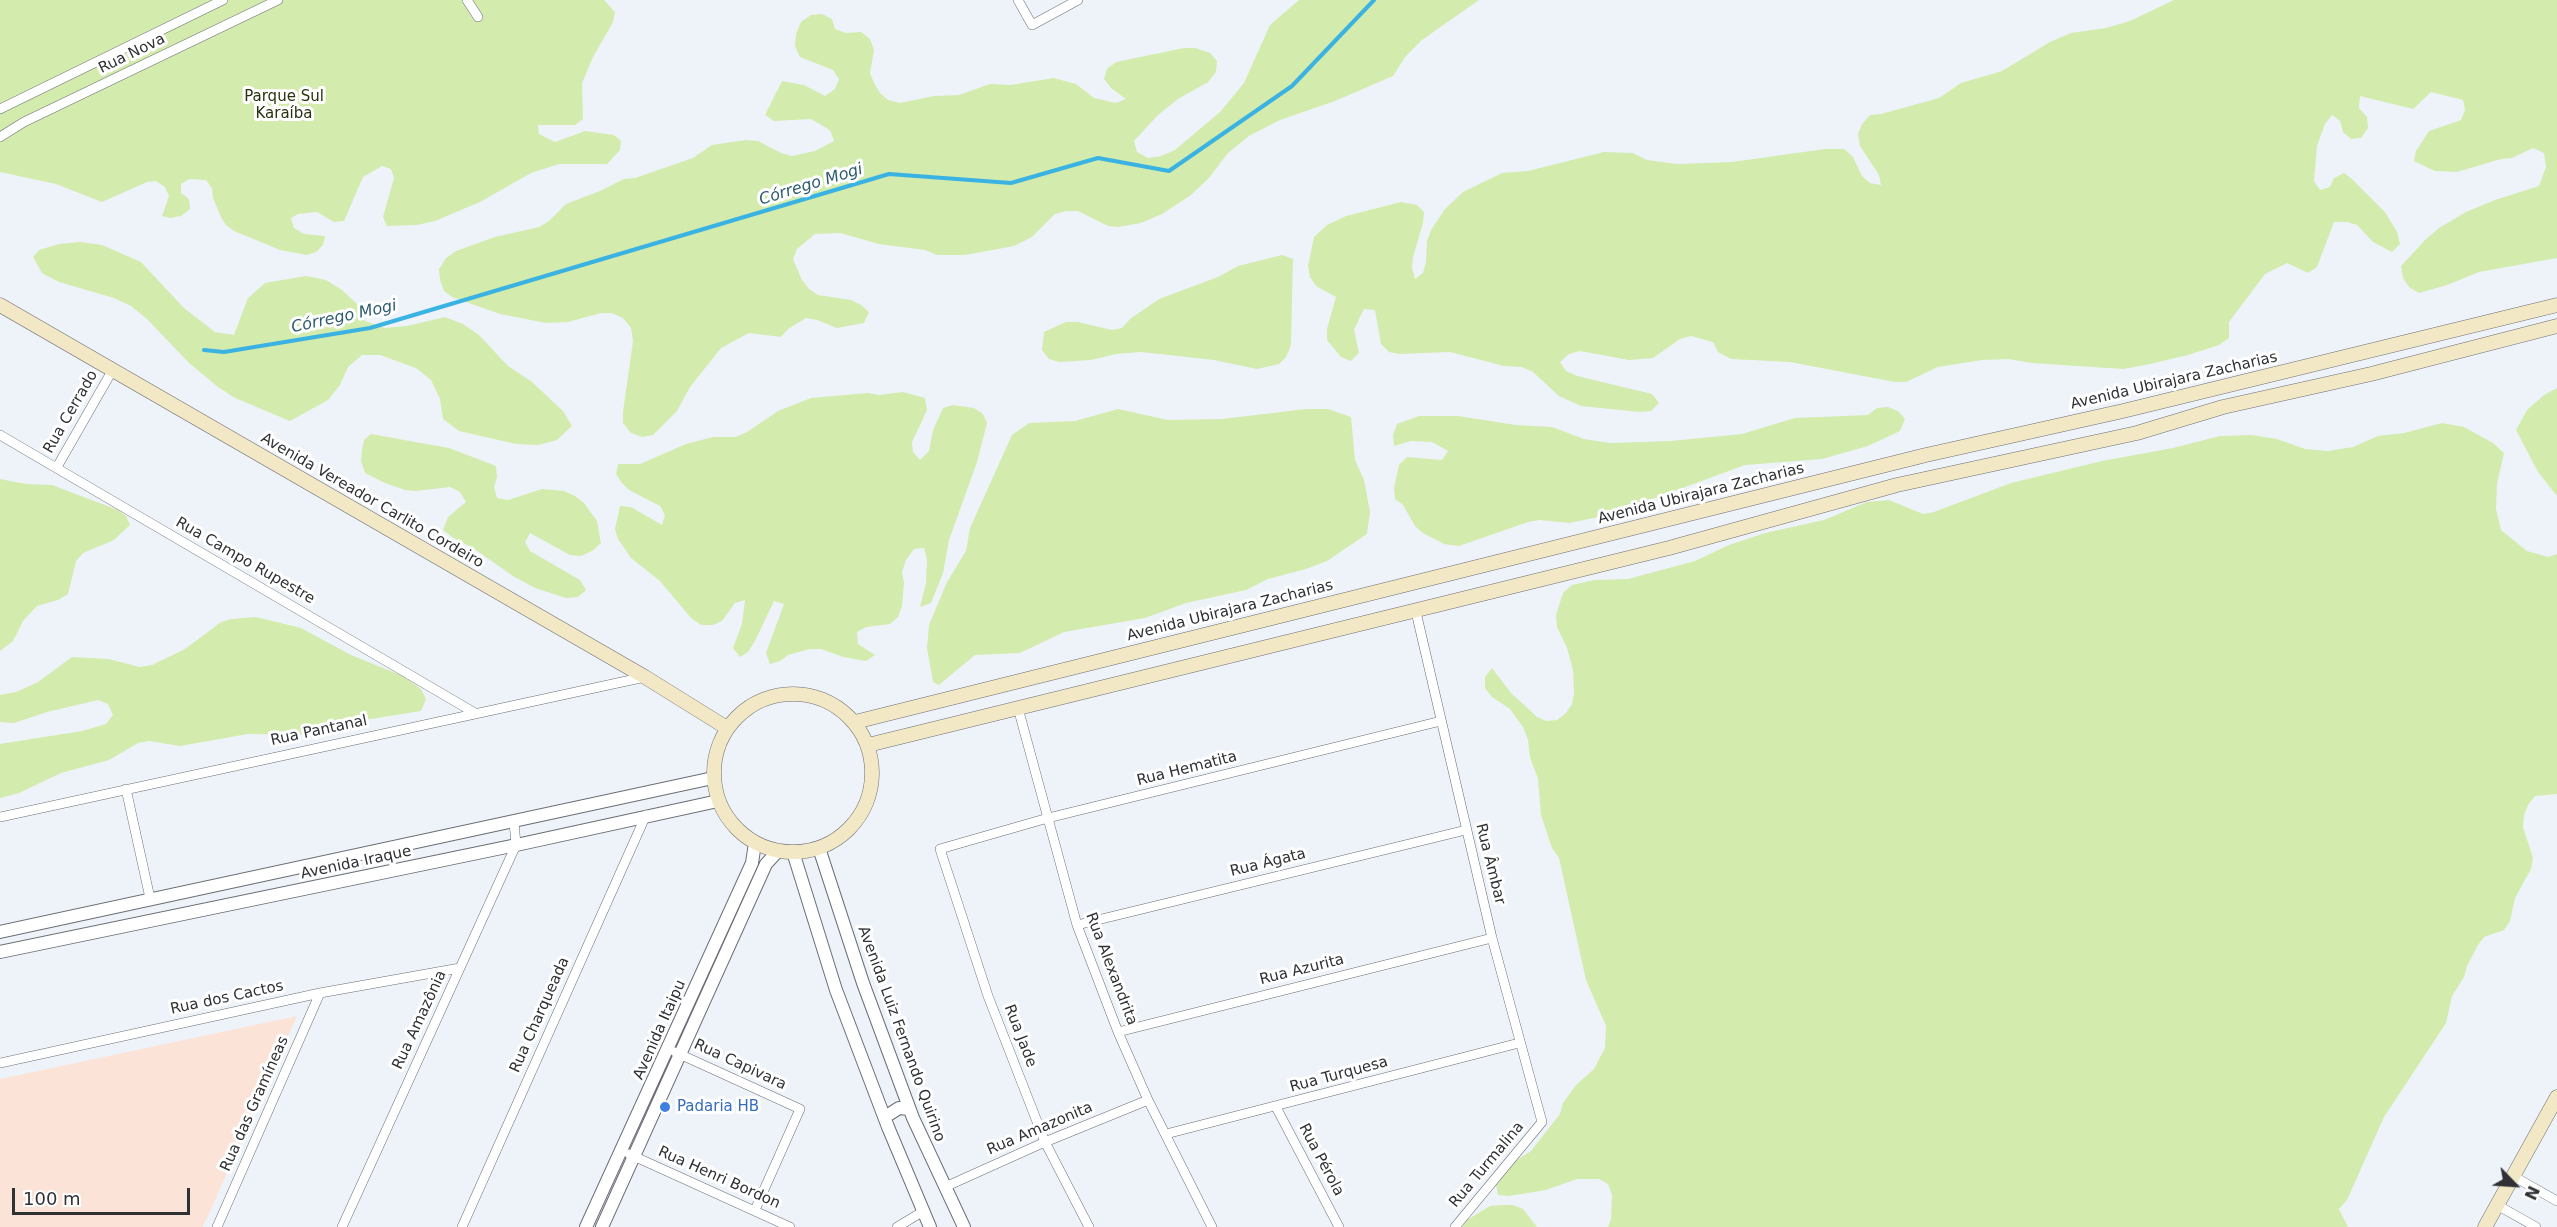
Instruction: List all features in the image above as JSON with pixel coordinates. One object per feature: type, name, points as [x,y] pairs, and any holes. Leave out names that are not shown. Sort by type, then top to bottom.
[{"type":"main road","name":"Avenida Vereador Carlito Cordeiro","points":[[0,305],[645,677],[727,728]]},
{"type":"main road","name":"Avenida Ubirajara Zacharias","points":[[855,722],[1926,455],[2123,411],[2557,305]]},
{"type":"main road","points":[[868,745],[1416,612],[1669,548],[1897,485],[2137,433],[2223,407],[2371,374],[2557,326]]},
{"type":"main road","points":[[785,693],[802,693],[819,697],[835,705],[855,722],[868,745],[872,765],[871,786],[865,806],[854,824],[838,838],[819,848],[793,852],[778,851],[755,843],[734,826],[718,801],[713,778],[714,761],[719,744],[727,728],[738,715],[752,704],[768,697],[785,693]]},
{"type":"main road","points":[[2485,1227],[2557,1098]]},
{"type":"street","name":"Rua Nova","points":[[0,109],[223,0]]},
{"type":"street","name":"Rua Nova","points":[[0,137],[24,122],[278,0]]},
{"type":"street","points":[[467,0],[478,17]]},
{"type":"street","points":[[1018,0],[1032,25],[1078,0]]},
{"type":"street","name":"Rua Cerrado","points":[[57,467],[112,371]]},
{"type":"street","name":"Rua Campo Rupestre","points":[[0,435],[475,712]]},
{"type":"street","name":"Rua Âmbar","points":[[1416,612],[1492,938],[1542,1122]]},
{"type":"street","name":"Rua Pantanal","points":[[0,817],[475,712],[645,677]]},
{"type":"street","name":"Rua Alexandrita","points":[[1018,708],[1077,925],[1118,1032],[1148,1100],[1212,1227]]},
{"type":"street","name":"Rua Hematita","points":[[940,849],[1048,818],[1442,721]]},
{"type":"street","name":"Avenida Iraque","points":[[0,932],[713,778]]},
{"type":"street","points":[[126,789],[150,898]]},
{"type":"street","name":"Avenida Iraque","points":[[0,952],[718,801]]},
{"type":"street","name":"Rua Charqueada","points":[[462,1227],[646,815]]},
{"type":"street","name":"Rua Amazônia","points":[[343,1226],[516,845],[514,822]]},
{"type":"street","name":"Rua Ágata","points":[[1077,925],[1466,830]]},
{"type":"street","name":"Avenida Itaipu","points":[[586,1227],[752,863],[755,843]]},
{"type":"street","name":"Avenida Luiz Fernando Quirino","points":[[819,848],[862,982],[909,1109],[964,1227]]},
{"type":"street","name":"Rua Jade","points":[[940,849],[988,996],[1045,1142],[1089,1227]]},
{"type":"street","name":"Avenida Itaipu","points":[[602,1227],[766,864],[778,851]]},
{"type":"street","points":[[793,852],[836,990],[922,1212],[930,1227]]},
{"type":"street","name":"Rua Azurita","points":[[1118,1032],[1492,938]]},
{"type":"street","name":"Rua dos Cactos","points":[[0,1063],[320,993],[460,968]]},
{"type":"street","name":"Rua das Gramíneas","points":[[217,1227],[320,993]]},
{"type":"street","name":"Rua Turquesa","points":[[1166,1134],[1520,1043]]},
{"type":"street","name":"Rua Capivara","points":[[668,1048],[800,1109],[755,1210]]},
{"type":"street","name":"Rua Amazonita","points":[[945,1187],[1045,1142],[1148,1100]]},
{"type":"street","name":"Rua Pérola","points":[[1276,1107],[1339,1227]]},
{"type":"street","points":[[885,1117],[899,1108],[909,1109]]},
{"type":"street","name":"Rua Turmalina","points":[[1455,1227],[1542,1122]]},
{"type":"street","name":"Rua Henri Bordon","points":[[622,1151],[790,1227]]},
{"type":"street","points":[[2513,1176],[2557,1201]]},
{"type":"street","points":[[2497,1205],[2536,1227]]},
{"type":"street","points":[[897,1227],[922,1212]]},
{"type":"shaded area","points":[[297,1016],[203,1227],[0,1227],[0,1079]]},
{"type":"green space","name":"Parque Sul Karaíba","points":[[0,0],[604,0],[615,12],[613,22],[593,57],[582,83],[583,119],[575,125],[538,125],[539,134],[555,142],[585,131],[614,135],[621,141],[620,150],[607,164],[559,164],[531,173],[480,202],[435,221],[417,225],[387,226],[383,217],[394,178],[391,169],[382,166],[363,177],[344,221],[334,222],[317,212],[298,214],[291,218],[294,228],[304,234],[325,236],[323,245],[316,252],[307,255],[280,250],[234,231],[226,225],[213,198],[212,188],[206,180],[189,179],[181,184],[181,193],[189,199],[190,209],[181,216],[170,218],[162,216],[169,196],[165,187],[156,181],[147,182],[102,202],[56,184],[0,172]]},
{"type":"green space","points":[[1299,0],[1479,0],[1422,40],[1405,57],[1393,76],[1335,101],[1280,120],[1249,136],[1228,153],[1208,179],[1191,195],[1162,214],[1141,223],[1118,227],[1108,226],[1078,211],[1066,211],[1055,214],[1032,237],[1014,246],[965,255],[937,255],[925,250],[879,244],[840,233],[815,234],[797,249],[793,259],[802,280],[818,295],[851,300],[861,305],[869,312],[864,323],[837,328],[806,318],[788,329],[781,337],[749,333],[721,348],[690,387],[677,411],[653,435],[642,437],[631,433],[623,423],[633,341],[631,328],[623,318],[612,313],[601,313],[568,322],[546,323],[500,314],[452,297],[444,291],[440,280],[439,269],[446,258],[456,251],[495,237],[539,227],[549,221],[566,204],[624,179],[635,178],[693,158],[712,145],[746,140],[758,141],[792,156],[815,151],[834,141],[830,130],[811,119],[774,121],[765,115],[782,81],[804,85],[825,96],[835,89],[839,79],[833,70],[800,57],[795,46],[796,34],[801,22],[811,15],[822,14],[832,19],[835,29],[846,33],[861,32],[870,39],[874,50],[870,73],[874,83],[888,100],[900,103],[934,96],[959,95],[990,84],[1010,85],[1054,78],[1076,84],[1094,98],[1116,103],[1126,99],[1111,88],[1104,79],[1107,69],[1116,62],[1184,48],[1195,48],[1210,53],[1217,61],[1216,72],[1208,82],[1178,99],[1158,115],[1134,141],[1137,152],[1148,158],[1175,150],[1220,112],[1244,83],[1270,25]]},
{"type":"green space","points":[[2174,0],[2557,0],[2557,258],[2479,272],[2419,293],[2409,287],[2403,278],[2401,266],[2425,240],[2439,228],[2466,212],[2539,186],[2546,167],[2544,153],[2533,148],[2512,158],[2457,172],[2435,171],[2414,161],[2416,151],[2429,131],[2461,120],[2465,110],[2463,100],[2431,92],[2413,109],[2360,96],[2359,108],[2367,117],[2368,128],[2361,138],[2351,139],[2343,132],[2340,121],[2332,115],[2325,124],[2317,146],[2314,181],[2320,190],[2330,187],[2334,178],[2344,173],[2385,212],[2397,232],[2400,244],[2392,252],[2373,242],[2357,225],[2334,222],[2317,267],[2308,273],[2287,263],[2265,274],[2229,322],[2229,338],[2219,345],[2150,364],[2123,369],[2032,363],[2008,359],[1982,360],[1938,367],[1906,382],[1895,382],[1790,362],[1731,359],[1718,352],[1713,342],[1691,336],[1680,339],[1653,358],[1629,360],[1580,351],[1569,354],[1560,362],[1566,371],[1577,376],[1652,394],[1659,403],[1651,411],[1640,412],[1581,406],[1559,396],[1533,372],[1522,367],[1504,366],[1450,352],[1400,354],[1389,352],[1381,344],[1375,310],[1364,309],[1359,319],[1354,330],[1359,353],[1351,361],[1341,357],[1327,340],[1327,329],[1336,297],[1316,286],[1310,277],[1308,266],[1314,237],[1327,225],[1346,216],[1401,202],[1417,205],[1424,212],[1413,257],[1412,268],[1415,279],[1423,273],[1427,241],[1431,230],[1445,209],[1463,192],[1502,173],[1528,171],[1604,152],[1633,153],[1647,160],[1677,164],[1732,162],[1825,149],[1844,149],[1853,157],[1862,176],[1870,183],[1881,185],[1879,175],[1860,146],[1858,134],[1862,124],[1870,115],[1939,98],[1961,83],[2002,71],[2050,42],[2071,33],[2106,28],[2130,21]]},
{"type":"green space","points":[[80,242],[102,245],[141,262],[184,308],[215,332],[234,335],[248,298],[265,283],[306,276],[326,280],[342,290],[357,304],[365,321],[385,328],[407,326],[445,317],[463,324],[479,335],[508,366],[532,382],[563,411],[572,426],[557,440],[538,445],[516,444],[459,431],[443,419],[440,399],[431,380],[416,368],[380,355],[362,355],[348,367],[340,385],[328,400],[290,421],[235,398],[218,387],[189,363],[146,318],[131,306],[114,298],[59,282],[42,273],[33,257],[39,250],[59,244]]},
{"type":"green space","points":[[1282,255],[1293,259],[1291,345],[1286,357],[1279,364],[1257,369],[1214,360],[1141,352],[1116,354],[1091,360],[1059,362],[1049,359],[1042,350],[1044,332],[1066,322],[1078,322],[1112,330],[1122,328],[1130,319],[1159,299],[1218,277],[1238,266]]},
{"type":"green space","points":[[2557,388],[2557,496],[2538,472],[2516,430],[2527,410],[2544,395]]},
{"type":"green space","points":[[903,392],[925,398],[927,410],[912,442],[913,452],[920,460],[929,451],[933,430],[943,408],[953,405],[974,408],[983,414],[987,423],[977,462],[949,540],[943,573],[931,603],[920,607],[926,583],[927,559],[924,548],[914,549],[906,560],[902,572],[904,583],[902,606],[898,617],[890,624],[866,627],[857,632],[858,644],[875,655],[866,661],[843,657],[821,649],[810,649],[788,655],[770,664],[766,653],[784,604],[774,601],[755,641],[748,652],[740,657],[733,648],[742,624],[745,600],[735,603],[722,621],[713,625],[701,625],[691,618],[660,581],[631,558],[618,539],[615,529],[620,506],[631,507],[662,525],[665,515],[660,506],[629,490],[622,483],[616,474],[618,464],[640,464],[686,444],[713,437],[736,437],[778,411],[811,398]]},
{"type":"green space","points":[[1888,407],[1898,411],[1905,419],[1900,431],[1868,446],[1822,459],[1745,465],[1612,514],[1570,523],[1539,520],[1528,522],[1459,546],[1444,544],[1423,533],[1415,526],[1403,505],[1395,499],[1394,488],[1399,465],[1407,457],[1442,460],[1448,451],[1432,442],[1411,441],[1394,446],[1393,435],[1397,424],[1419,416],[1458,416],[1516,425],[1552,427],[1584,439],[1610,443],[1671,441],[1742,434],[1795,418],[1868,415],[1877,408]]},
{"type":"green space","points":[[1118,409],[1168,420],[1222,419],[1306,409],[1328,409],[1351,417],[1355,460],[1364,480],[1370,512],[1367,534],[1327,561],[1268,579],[1246,590],[1186,603],[1145,618],[1064,632],[1020,653],[975,655],[939,685],[933,682],[927,648],[929,625],[947,582],[966,551],[970,528],[1012,435],[1029,423],[1075,421]]},
{"type":"green space","points":[[2442,423],[2464,427],[2493,443],[2504,453],[2497,484],[2496,509],[2501,530],[2527,551],[2548,557],[2557,554],[2557,794],[2535,796],[2528,805],[2523,827],[2533,858],[2531,869],[2515,898],[2510,921],[2504,930],[2484,937],[2478,945],[2464,977],[2452,996],[2446,1023],[2384,1117],[2347,1200],[2339,1209],[2348,1227],[1608,1227],[1611,1219],[1612,1195],[1608,1184],[1599,1179],[1577,1179],[1546,1190],[1509,1196],[1498,1195],[1496,1184],[1509,1165],[1531,1151],[1560,1114],[1563,1103],[1576,1085],[1594,1069],[1605,1048],[1606,1026],[1586,980],[1559,858],[1552,848],[1541,815],[1538,779],[1530,757],[1528,740],[1523,727],[1510,709],[1492,697],[1485,688],[1485,677],[1492,668],[1511,693],[1537,717],[1546,721],[1557,720],[1566,713],[1572,704],[1574,693],[1573,670],[1567,648],[1557,627],[1556,615],[1563,593],[1572,585],[1594,580],[1628,579],[1695,561],[1729,545],[1765,533],[1824,520],[1867,502],[1889,500],[1923,514],[1934,512],[2011,483],[2220,436],[2252,435],[2277,439],[2305,449],[2328,451],[2353,447],[2378,436],[2404,433]]},
{"type":"green space","points":[[371,434],[449,448],[496,466],[497,477],[494,487],[497,498],[508,500],[542,489],[564,491],[575,496],[584,503],[597,521],[601,543],[592,551],[581,556],[570,555],[530,533],[525,542],[530,551],[580,580],[586,590],[578,597],[566,598],[535,588],[452,537],[443,530],[448,517],[466,502],[460,492],[450,487],[405,490],[365,473],[361,461],[362,450],[364,440]]},
{"type":"green space","points":[[0,479],[26,484],[52,485],[118,510],[126,516],[130,525],[114,540],[83,553],[76,561],[68,594],[58,600],[37,606],[23,621],[13,641],[0,651]]},
{"type":"green space","points":[[256,617],[301,628],[351,655],[403,676],[421,689],[426,699],[421,711],[358,721],[348,726],[304,735],[248,734],[180,746],[149,741],[138,743],[109,760],[61,773],[19,793],[0,798],[0,744],[82,731],[106,724],[113,715],[108,704],[98,700],[47,712],[14,723],[0,722],[0,695],[16,692],[38,682],[72,657],[108,659],[140,667],[152,665],[185,649],[221,622]]},
{"type":"green space","points":[[1513,1205],[1523,1209],[1537,1227],[1462,1227],[1467,1220],[1490,1206]]},
{"type":"waterway","name":"Córrego Mogi","points":[[204,350],[224,352],[370,328],[889,174],[1011,183],[1098,158],[1169,171],[1292,86],[1374,0]]},
{"type":"place","name":"Padaria HB","points":[[665,1107]]}]
